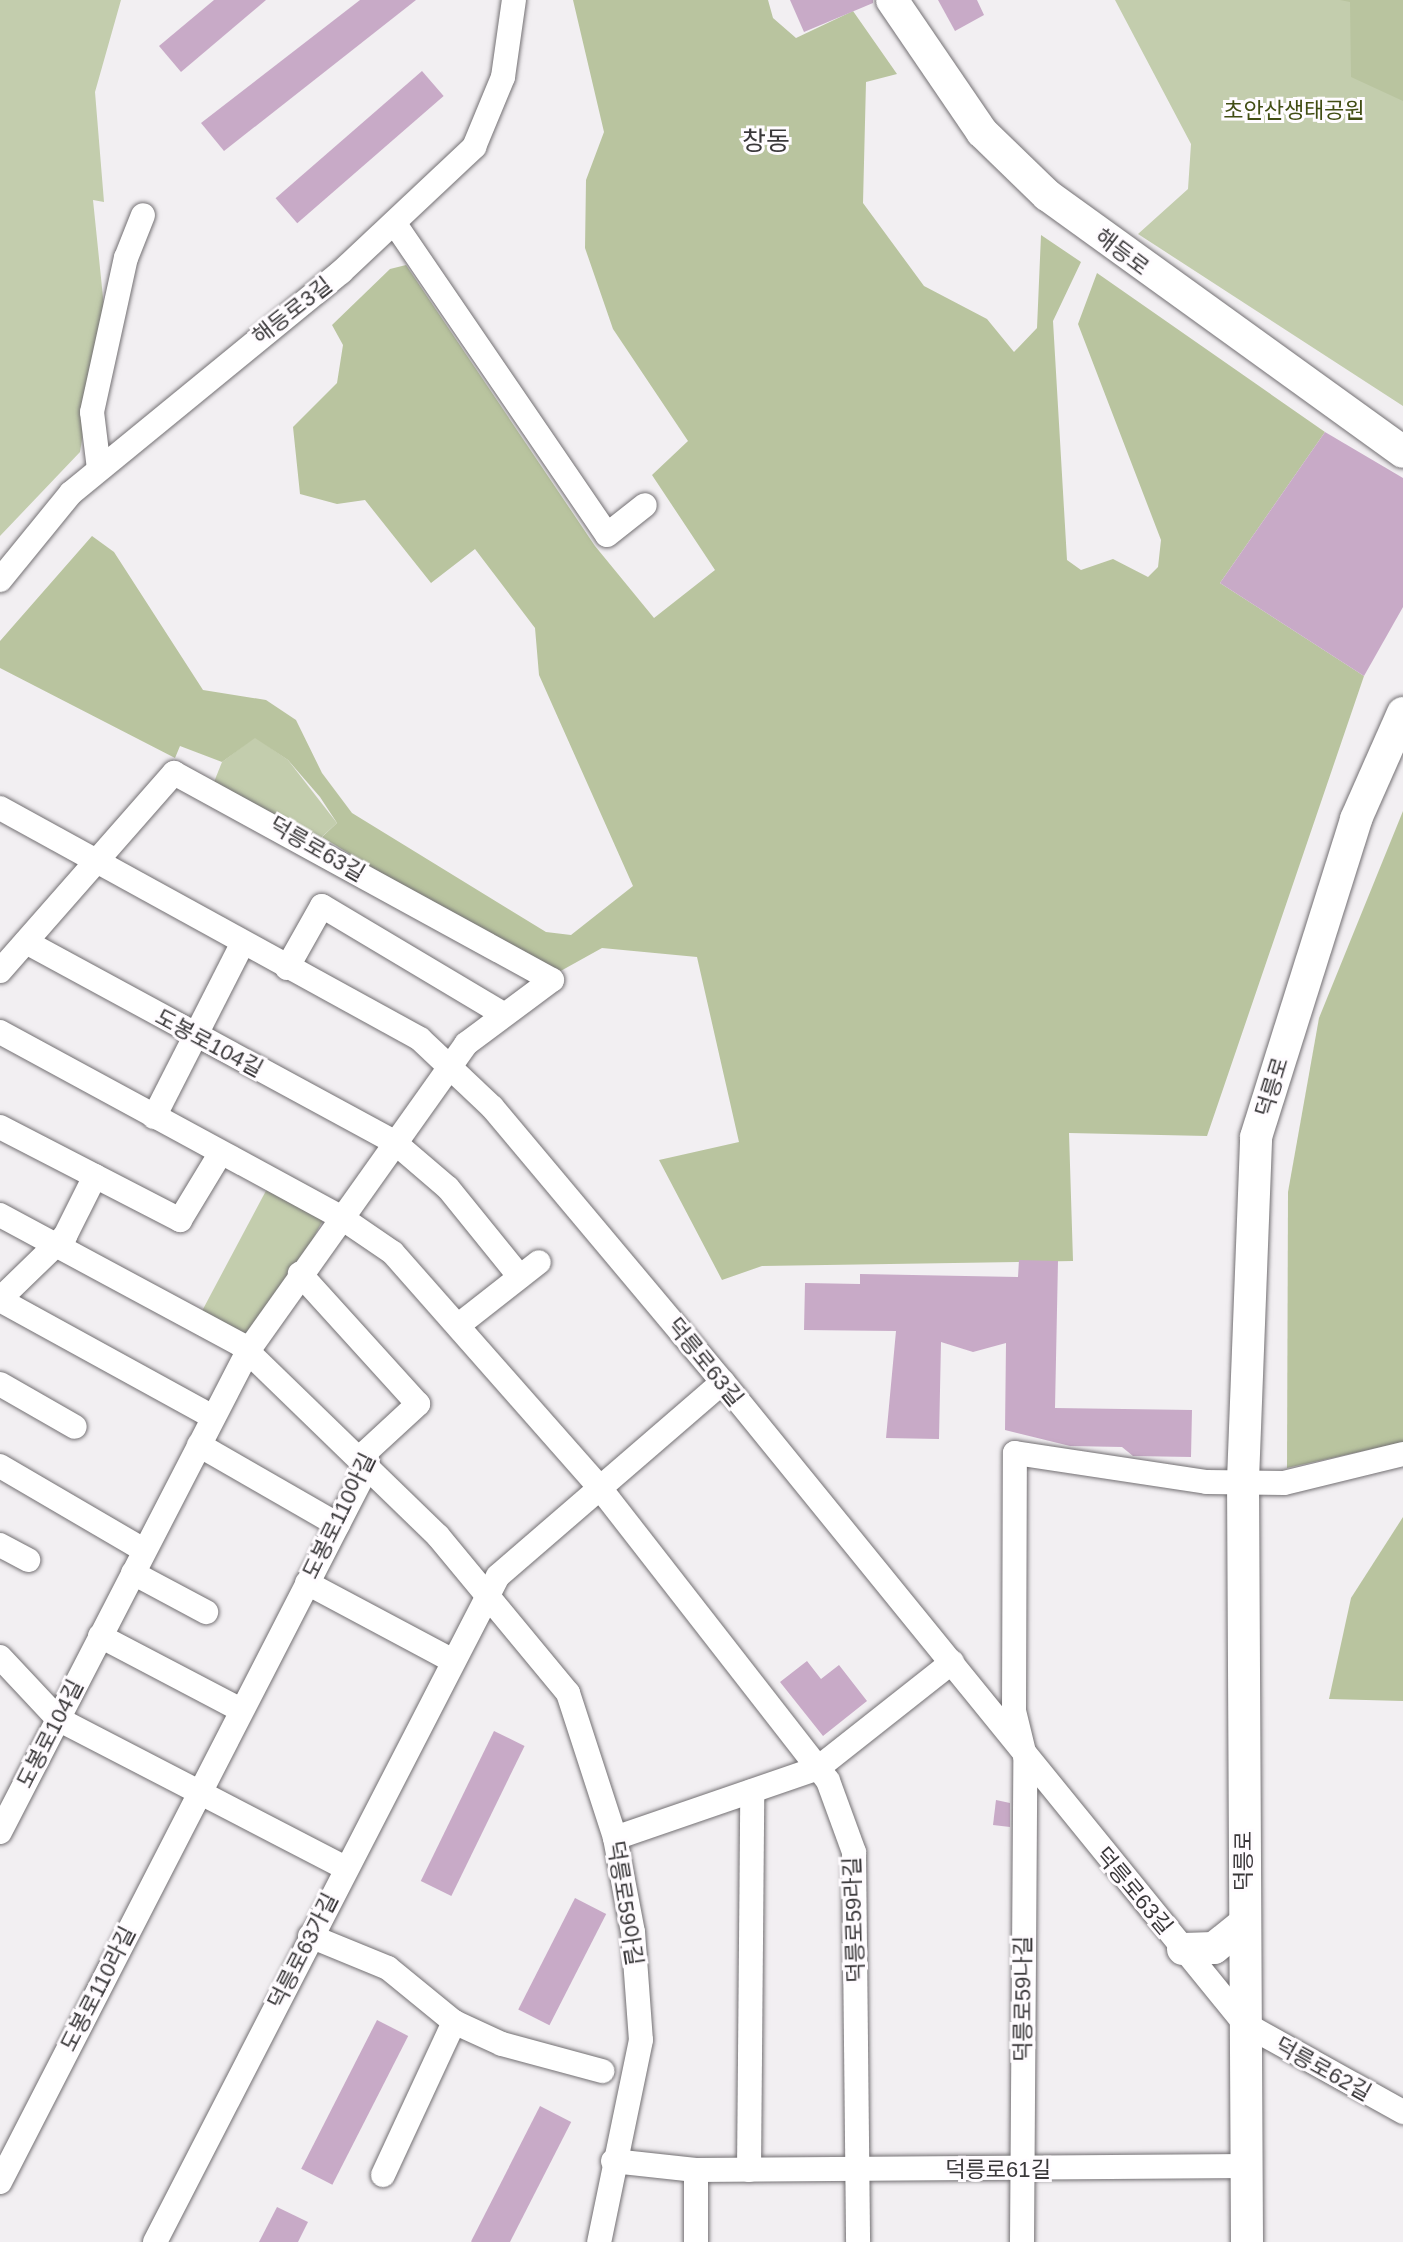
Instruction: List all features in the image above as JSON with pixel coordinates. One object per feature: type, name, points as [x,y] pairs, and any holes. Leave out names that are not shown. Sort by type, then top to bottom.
[{"type":"main road","name":"해등로","points":[[892,0],[982,132],[1047,195],[1403,452]]},
{"type":"main road","name":"덕릉로","points":[[1247,2242],[1243,1480],[1256,1137],[1356,819],[1403,713]]},
{"type":"main road","points":[[1183,1949],[1214,1948],[1244,1924]]},
{"type":"street","name":"해등로3길","points":[[0,580],[99,469],[395,224],[483,131],[503,77],[514,0]]},
{"type":"street","points":[[99,469],[92,412],[126,258],[143,215]]},
{"type":"street","points":[[395,224],[607,535],[645,505]]},
{"type":"street","name":"덕릉로63길","points":[[97,863],[174,773],[552,980],[466,1044],[450,1069]]},
{"type":"street","name":"덕릉로63길","points":[[0,808],[242,944],[420,1039],[492,1107],[723,1382],[1245,2024]]},
{"type":"street","points":[[2,965],[97,863]]},
{"type":"street","points":[[287,968],[322,906],[503,1014]]},
{"type":"street","name":"도봉로104길","points":[[26,942],[393,1141]]},
{"type":"street","points":[[154,1117],[242,944]]},
{"type":"street","points":[[0,1032],[339,1216],[393,1253],[460,1324],[600,1488]]},
{"type":"street","name":"도봉로104길","points":[[0,1832],[248,1351],[339,1216],[450,1069]]},
{"type":"street","points":[[0,1127],[180,1220],[220,1154]]},
{"type":"street","points":[[393,1141],[448,1188],[520,1277]]},
{"type":"street","points":[[95,1176],[57,1248],[35,1259],[0,1300],[213,1417]]},
{"type":"street","points":[[0,1215],[248,1351],[368,1466],[488,1595]]},
{"type":"street","points":[[460,1324],[539,1262]]},
{"type":"street","name":"도봉로110아길","points":[[196,1796],[368,1466],[366,1452],[418,1404],[300,1274]]},
{"type":"street","name":"덕릉로63가길","points":[[155,2242],[498,1576],[723,1382]]},
{"type":"street","points":[[0,1384],[75,1427]]},
{"type":"street","points":[[199,1445],[338,1525]]},
{"type":"street","name":"덕릉로63길","points":[[1025,1756],[1014,1711],[1015,1453],[1207,1482],[1243,1480]]},
{"type":"street","points":[[1243,1480],[1284,1483],[1403,1454]]},
{"type":"street","points":[[0,1466],[144,1550]]},
{"type":"street","name":"덕릉로59라길","points":[[600,1488],[818,1768],[854,1852],[858,2242]]},
{"type":"street","points":[[0,1545],[28,1560]]},
{"type":"street","points":[[133,1573],[206,1612]]},
{"type":"street","points":[[307,1583],[453,1661]]},
{"type":"street","name":"덕릉로59아길","points":[[488,1595],[568,1693],[615,1838],[633,1932],[641,2040],[613,2161],[599,2242]]},
{"type":"street","points":[[100,1636],[241,1710]]},
{"type":"street","points":[[615,1838],[818,1768],[952,1662]]},
{"type":"street","points":[[4,1670],[58,1719],[196,1796],[345,1868]]},
{"type":"street","name":"덕릉로59나길","points":[[1022,2242],[1025,1756]]},
{"type":"street","points":[[749,2170],[752,1791]]},
{"type":"street","name":"도봉로110라길","points":[[0,2182],[196,1796]]},
{"type":"street","points":[[310,1936],[388,1968],[454,2022],[502,2044],[602,2071]]},
{"type":"street","points":[[383,2175],[454,2022]]},
{"type":"street","name":"덕릉로62길","points":[[1245,2024],[1403,2112]]},
{"type":"street","name":"덕릉로61길","points":[[613,2161],[696,2170],[1246,2166]]},
{"type":"street","points":[[696,2170],[696,2242]]},
{"type":"green space","points":[[0,0],[121,0],[95,92],[104,202],[93,200],[104,307],[80,452],[0,536]]},
{"type":"green space","points":[[573,0],[768,0],[773,18],[796,38],[853,11],[897,74],[866,82],[863,203],[924,286],[987,319],[1014,352],[1037,328],[1041,235],[1081,262],[1053,321],[1067,560],[1081,570],[1113,559],[1148,577],[1158,567],[1161,540],[1078,324],[1097,273],[1325,432],[1220,583],[1364,676],[1207,1136],[1069,1133],[1073,1261],[762,1266],[722,1280],[659,1160],[739,1142],[697,957],[602,948],[557,973],[517,956],[322,837],[337,823],[320,797],[288,760],[255,738],[222,762],[180,746],[175,758],[0,668],[0,641],[92,536],[114,552],[203,690],[266,700],[296,720],[322,773],[352,813],[546,932],[571,935],[633,886],[539,675],[535,628],[475,549],[431,583],[365,500],[337,504],[300,494],[293,427],[337,383],[343,345],[332,325],[390,269],[406,265],[595,546],[654,618],[715,570],[652,475],[688,441],[613,329],[585,248],[586,180],[604,132]]},
{"type":"green space","name":"초안산생태공원","points":[[1115,0],[1403,0],[1403,406],[1138,234],[1188,189],[1191,144]]},
{"type":"green space","points":[[1340,0],[1403,0],[1403,101],[1351,77],[1350,2]]},
{"type":"green space","points":[[255,737],[288,760],[337,823],[314,844],[212,787],[222,762]]},
{"type":"green space","points":[[1403,811],[1403,1442],[1287,1468],[1288,1192],[1319,1018]]},
{"type":"green space","points":[[269,1185],[326,1215],[256,1346],[200,1316]]},
{"type":"green space","points":[[1403,1517],[1403,1701],[1329,1699],[1351,1598]]},
{"type":"building","points":[[214,0],[266,0],[181,72],[159,46]]},
{"type":"building","points":[[360,0],[416,0],[224,151],[201,123]]},
{"type":"building","points":[[790,0],[873,0],[873,3],[804,32]]},
{"type":"building","points":[[938,0],[977,0],[984,15],[955,31]]},
{"type":"building","points":[[422,71],[444,96],[297,223],[276,198]]},
{"type":"building","points":[[1325,432],[1403,478],[1403,607],[1364,676],[1220,583]]},
{"type":"building","points":[[1019,1260],[1058,1261],[1055,1408],[1192,1410],[1191,1457],[1133,1456],[1122,1447],[1070,1446],[1005,1430],[1006,1343],[973,1352],[941,1342],[939,1439],[886,1438],[896,1331],[804,1330],[805,1283],[860,1284],[860,1274],[1018,1277]]},
{"type":"building","points":[[807,1661],[821,1679],[839,1665],[867,1701],[823,1736],[780,1682]]},
{"type":"building","points":[[494,1731],[525,1746],[451,1896],[421,1881]]},
{"type":"building","points":[[996,1800],[1010,1803],[1010,1827],[993,1825]]},
{"type":"building","points":[[575,1898],[606,1914],[549,2025],[518,2009]]},
{"type":"building","points":[[377,2020],[408,2036],[332,2185],[301,2169]]},
{"type":"building","points":[[540,2106],[571,2122],[510,2242],[471,2241]]},
{"type":"building","points":[[277,2207],[308,2222],[298,2242],[259,2242]]},
{"type":"district","name":"창동","points":[[766,142]]}]
